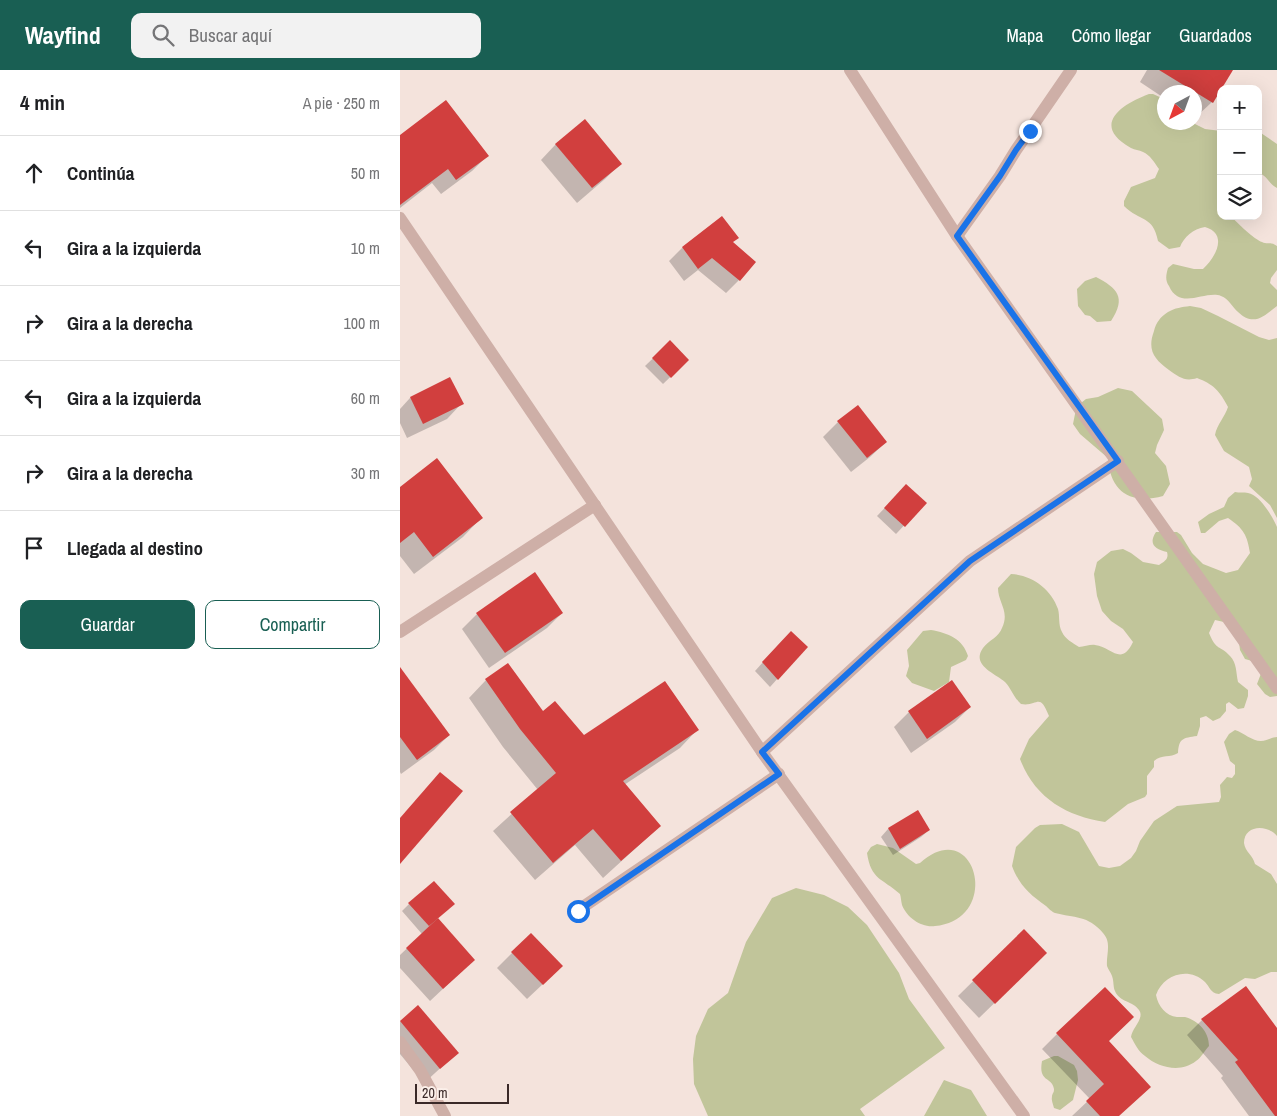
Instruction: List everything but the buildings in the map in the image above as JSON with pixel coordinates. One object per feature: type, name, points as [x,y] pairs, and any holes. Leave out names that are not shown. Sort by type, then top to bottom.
[{"type":"street","points":[[850,70],[957,236],[1277,688]]},
{"type":"street","points":[[957,236],[1071,70]]},
{"type":"street","points":[[400,218],[762,752],[1024,1116]]},
{"type":"street","points":[[762,752],[970,561],[1118,461]]},
{"type":"street","points":[[400,632],[595,505]]},
{"type":"street","points":[[578,911],[779,774]]},
{"type":"street","points":[[400,1042],[420,1070],[445,1116]]},
{"type":"green space","points":[[1149,94],[1157,96],[1157,130],[1202,130],[1202,128],[1217,130],[1217,220],[1235,220],[1259,241],[1277,246],[1277,270],[1270,283],[1277,290],[1277,306],[1263,316],[1249,319],[1221,296],[1208,295],[1186,299],[1180,297],[1174,293],[1167,282],[1168,268],[1173,264],[1203,269],[1212,259],[1218,246],[1218,240],[1212,230],[1205,227],[1190,234],[1180,247],[1169,249],[1158,241],[1153,227],[1149,223],[1124,206],[1124,201],[1131,187],[1155,178],[1159,169],[1148,155],[1131,148],[1119,139],[1113,131],[1112,123],[1114,116],[1129,103]]},
{"type":"green space","points":[[1262,134],[1277,144],[1277,188],[1262,175]]},
{"type":"green space","points":[[1096,277],[1114,289],[1119,299],[1116,313],[1111,321],[1097,322],[1090,316],[1085,315],[1078,306],[1077,289],[1085,281]]},
{"type":"green space","points":[[1190,306],[1201,308],[1259,337],[1269,340],[1277,338],[1277,518],[1270,505],[1249,486],[1252,479],[1249,467],[1224,451],[1215,435],[1217,427],[1228,407],[1219,392],[1197,378],[1186,379],[1179,377],[1164,366],[1153,354],[1152,338],[1159,320],[1171,311]]},
{"type":"green space","points":[[1118,388],[1132,391],[1162,419],[1164,430],[1155,453],[1166,466],[1170,484],[1163,496],[1141,499],[1124,493],[1113,480],[1108,458],[1080,434],[1073,424],[1076,409],[1086,399],[1098,397]]},
{"type":"green space","points":[[1235,492],[1248,493],[1257,498],[1269,512],[1277,527],[1277,696],[1270,697],[1265,694],[1257,684],[1262,671],[1259,663],[1245,659],[1240,650],[1239,642],[1224,622],[1215,620],[1209,633],[1216,645],[1232,659],[1238,682],[1248,690],[1244,708],[1238,709],[1229,702],[1226,704],[1226,711],[1220,718],[1213,721],[1206,716],[1200,718],[1197,736],[1188,737],[1183,740],[1179,744],[1178,753],[1154,761],[1154,767],[1147,776],[1147,794],[1145,797],[1128,804],[1105,822],[1065,810],[1043,794],[1034,784],[1026,773],[1020,759],[1029,739],[1049,716],[1046,708],[1040,702],[1021,704],[1005,682],[985,668],[980,659],[983,648],[999,634],[1004,622],[1005,617],[998,588],[1011,574],[1033,580],[1051,595],[1058,609],[1061,629],[1069,641],[1079,647],[1095,645],[1116,654],[1124,653],[1133,642],[1123,629],[1111,621],[1102,611],[1097,596],[1094,574],[1097,562],[1111,551],[1123,549],[1143,562],[1159,565],[1166,560],[1167,552],[1156,548],[1154,545],[1153,540],[1156,532],[1177,532],[1181,535],[1192,553],[1203,564],[1226,573],[1238,570],[1250,553],[1248,541],[1241,529],[1228,518],[1219,521],[1205,533],[1201,533],[1198,522],[1224,507],[1228,498]]},
{"type":"green space","points":[[931,630],[943,633],[959,641],[968,656],[966,660],[951,667],[949,682],[934,691],[912,683],[906,676],[909,666],[907,650],[923,631]]},
{"type":"green space","points":[[1235,730],[1258,741],[1277,737],[1277,836],[1268,830],[1257,828],[1248,833],[1244,843],[1255,864],[1271,874],[1277,884],[1277,972],[1271,972],[1255,979],[1245,978],[1219,994],[1212,991],[1198,977],[1191,974],[1177,975],[1164,982],[1156,995],[1161,1007],[1169,1015],[1185,1017],[1195,1021],[1205,1032],[1209,1041],[1209,1046],[1196,1061],[1184,1067],[1170,1068],[1157,1064],[1145,1056],[1131,1037],[1139,1020],[1140,1013],[1136,1007],[1117,995],[1115,991],[1113,978],[1107,966],[1108,945],[1103,933],[1086,920],[1051,911],[1026,889],[1018,879],[1012,866],[1016,847],[1035,828],[1040,825],[1062,824],[1079,832],[1099,866],[1109,868],[1120,866],[1131,858],[1154,821],[1177,806],[1219,802],[1221,797],[1220,785],[1227,777],[1232,778],[1235,774],[1235,765],[1230,761],[1224,742],[1229,734]]},
{"type":"green space","points":[[877,844],[893,848],[916,864],[939,851],[955,851],[967,859],[974,873],[975,890],[970,906],[956,919],[935,926],[920,924],[911,918],[904,910],[900,894],[878,878],[871,869],[867,853],[871,847]]},
{"type":"green space","points":[[796,888],[824,895],[848,907],[867,925],[899,973],[909,999],[945,1048],[860,1109],[865,1116],[708,1116],[694,1084],[693,1059],[696,1036],[708,1009],[728,993],[746,942],[772,898]]},
{"type":"green space","points":[[1058,1056],[1074,1065],[1078,1080],[1073,1100],[1060,1110],[1054,1108],[1052,1099],[1053,1085],[1044,1076],[1041,1068],[1042,1061]]},
{"type":"green space","points":[[944,1080],[971,1090],[987,1116],[924,1116]]},
{"type":"route","points":[[578,911],[779,774],[762,752],[970,561],[1118,461],[957,236],[1030,131]]}]
